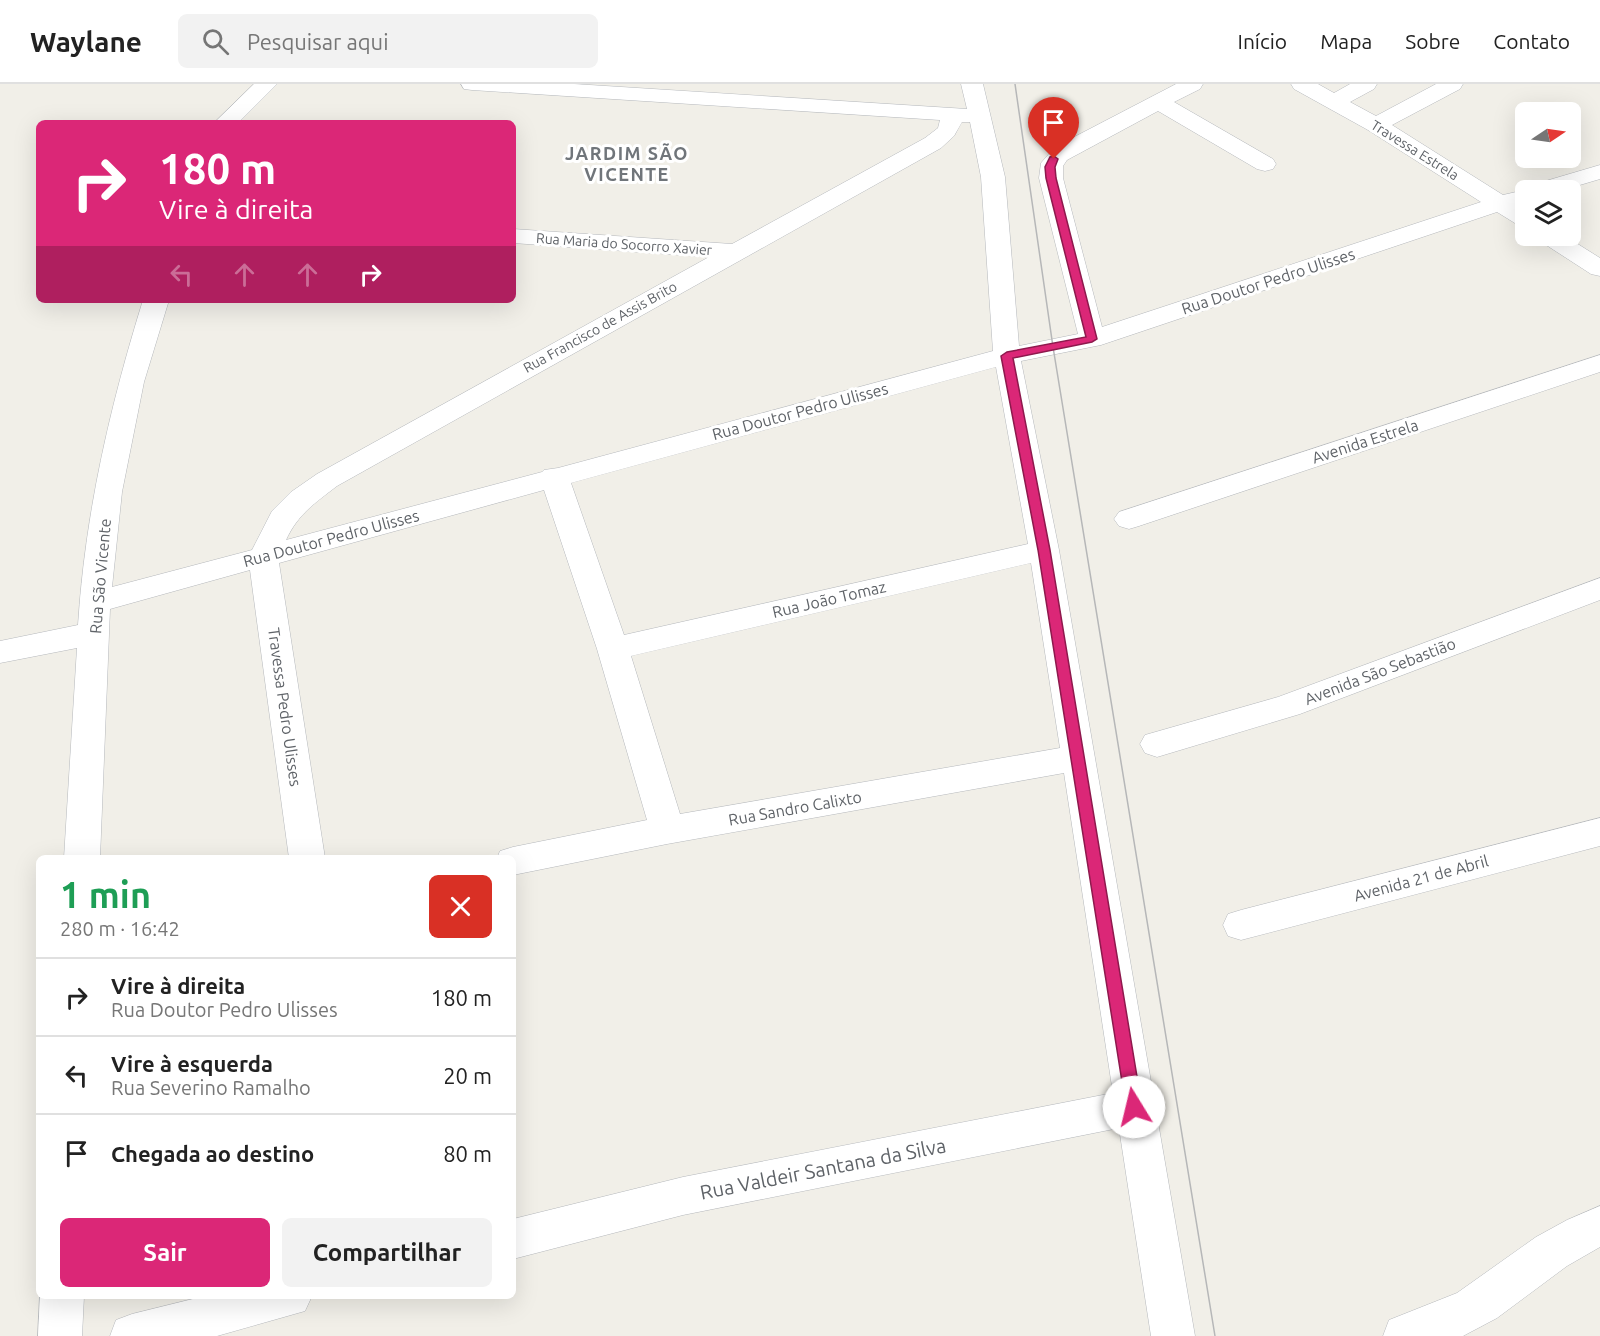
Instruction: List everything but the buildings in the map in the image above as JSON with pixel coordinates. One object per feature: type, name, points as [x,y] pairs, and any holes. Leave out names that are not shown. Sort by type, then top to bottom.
[{"type":"street","points":[[228,120],[267,84]]},
{"type":"street","points":[[472,84],[979,116]]},
{"type":"street","points":[[972,84],[993,177],[1007,356],[1044,550],[1173,1336]]},
{"type":"street","points":[[1092,339],[1080,298],[1050,167],[1054,159],[1063,152],[1192,84]]},
{"type":"street","name":"Travessa Estrela","points":[[1302,84],[1376,125],[1515,213]]},
{"type":"street","points":[[1336,101],[1366,84]]},
{"type":"street","points":[[1376,125],[1452,84]]},
{"type":"street","points":[[1158,102],[1264,164]]},
{"type":"street","name":"Rua Francisco de Assis Brito","points":[[263,557],[282,519],[301,499],[327,480],[933,143],[947,133],[951,115]]},
{"type":"street","points":[[1573,180],[1600,172]]},
{"type":"street","name":"Rua Doutor Pedro Ulisses","points":[[0,652],[263,557],[1007,356],[1092,339],[1515,198]]},
{"type":"street","name":"Rua Maria do Socorro Xavier","points":[[516,236],[735,252]]},
{"type":"street","points":[[1564,246],[1600,270]]},
{"type":"street","name":"Rua São Vicente","points":[[82,855],[94,617],[108,492],[131,382],[155,303]]},
{"type":"street","name":"Avenida Estrela","points":[[1130,519],[1600,363]]},
{"type":"street","points":[[554,477],[613,649],[667,830]]},
{"type":"street","name":"Rua João Tomaz","points":[[613,649],[1044,550]]},
{"type":"street","name":"Travessa Pedro Ulisses","points":[[263,557],[307,855]]},
{"type":"street","name":"Avenida São Sebastião","points":[[1156,744],[1288,706],[1600,588]]},
{"type":"street","name":"Rua Sandro Calixto","points":[[516,860],[667,830],[1078,758]]},
{"type":"street","name":"Avenida 21 de Abril","points":[[1241,925],[1600,832]]},
{"type":"street","name":"Rua Valdeir Santana da Silva","points":[[516,1238],[684,1196],[1134,1107]]},
{"type":"street","points":[[1404,1336],[1440,1324],[1479,1305],[1544,1255],[1579,1234],[1600,1226]]},
{"type":"street","points":[[60,1336],[62,1299]]},
{"type":"street","points":[[132,1336],[278,1299]]},
{"type":"tram line","points":[[1015,84],[1053,347],[1215,1336]]},
{"type":"district","name":"JARDIM SÃO VICENTE","points":[[627,164]]},
{"type":"route","points":[[1054,159],[1050,167],[1051,178],[1092,339],[1007,356],[1044,550],[1134,1107]]}]
